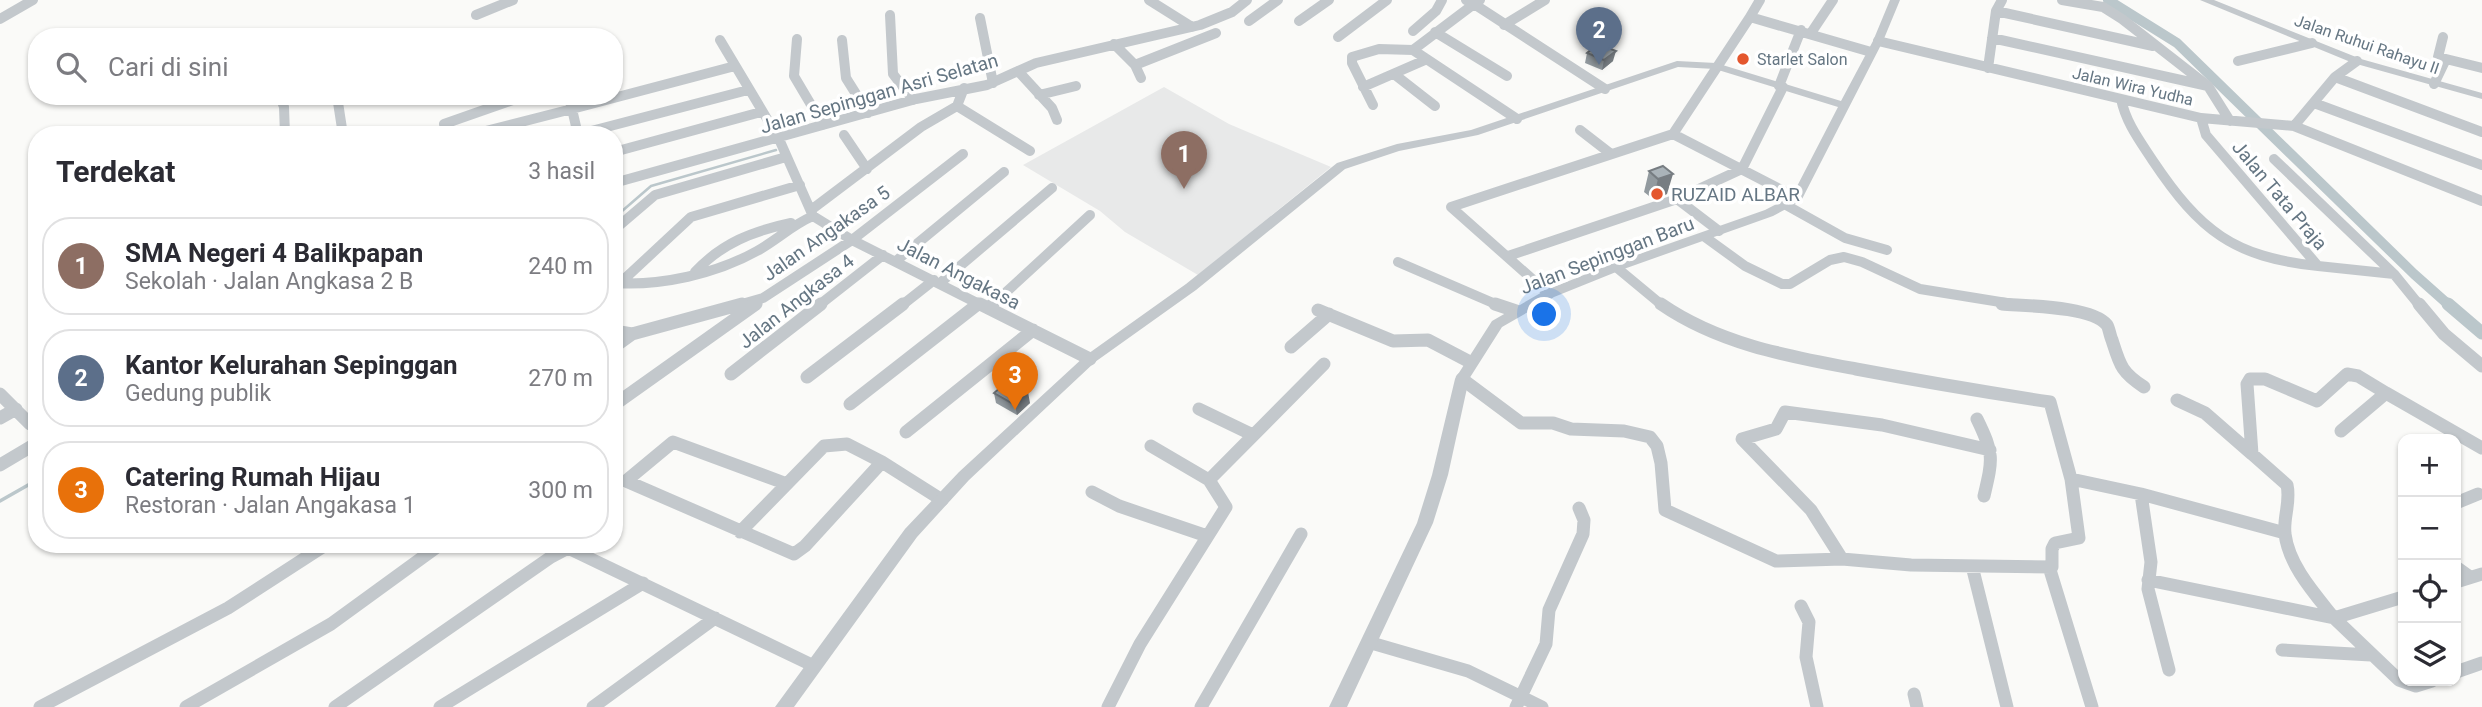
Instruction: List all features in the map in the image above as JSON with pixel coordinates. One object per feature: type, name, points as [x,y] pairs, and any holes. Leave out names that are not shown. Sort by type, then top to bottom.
[{"type":"street","points":[[0,19],[33,0]]},
{"type":"street","points":[[476,15],[513,0]]},
{"type":"street","points":[[1135,65],[1216,33],[1196,26],[1149,0]]},
{"type":"street","name":"Jalan Sepinggan Asri Selatan","points":[[623,181],[780,141],[823,125],[913,100],[965,91],[993,83],[1036,63],[1196,26],[1232,12],[1247,0]]},
{"type":"street","points":[[1248,21],[1279,0]]},
{"type":"street","points":[[1299,21],[1329,0]]},
{"type":"street","points":[[1338,37],[1387,0]]},
{"type":"street","points":[[1413,31],[1436,11],[1442,0]]},
{"type":"street","points":[[1504,25],[1545,0]]},
{"type":"street","points":[[1549,294],[1451,207],[1673,134],[1760,0]]},
{"type":"street","points":[[1508,256],[1677,199],[1742,169],[1806,31],[1827,12],[1833,0]]},
{"type":"street","points":[[1792,202],[1874,46],[1895,0]]},
{"type":"street","points":[[1988,68],[1996,11],[2002,0]]},
{"type":"street","points":[[2062,0],[2103,7]]},
{"type":"street","points":[[2084,0],[2103,7],[2208,86],[2230,121]]},
{"type":"street","name":"Jalan Ruhui Rahayu II","points":[[2206,0],[2357,61],[2482,96]]},
{"type":"street","points":[[1413,50],[1474,1],[1504,25],[1605,89]]},
{"type":"street","points":[[1996,11],[2159,48]]},
{"type":"street","points":[[890,15],[893,74],[913,100]]},
{"type":"street","name":"Jalan Wira Yudha","points":[[1750,17],[1874,46],[1988,68],[2201,118],[2281,122],[2482,201]]},
{"type":"street","points":[[980,18],[993,83]]},
{"type":"street","points":[[1435,32],[1507,76]]},
{"type":"street","points":[[2443,37],[2438,57],[2482,68]]},
{"type":"street","points":[[1142,38],[1160,57]]},
{"type":"street","points":[[1992,38],[2208,86]]},
{"type":"street","points":[[797,39],[794,76],[823,125]]},
{"type":"street","points":[[720,40],[780,141],[812,213]]},
{"type":"street","points":[[842,40],[846,78],[868,113]]},
{"type":"street","points":[[2238,61],[2273,52],[2291,52],[2312,43]]},
{"type":"street","points":[[1114,44],[1135,65],[1141,78]]},
{"type":"street","points":[[1373,105],[1352,63],[1352,57],[1379,49],[1413,50],[1517,119]]},
{"type":"street","points":[[2434,84],[2446,59]]},
{"type":"street","points":[[1363,87],[1425,60]]},
{"type":"street","points":[[2294,126],[2335,77],[2357,61]]},
{"type":"street","points":[[784,707],[911,533],[964,476],[1090,359],[1158,312],[1341,166],[1397,148],[1462,136],[1677,64],[1716,66],[1843,105]]},
{"type":"street","points":[[623,96],[735,66]]},
{"type":"street","points":[[1018,71],[1052,108],[1057,120]]},
{"type":"street","points":[[1394,74],[1435,107]]},
{"type":"street","points":[[2335,77],[2482,132]]},
{"type":"street","points":[[1037,94],[1076,86]]},
{"type":"street","points":[[611,126],[748,90]]},
{"type":"street","points":[[623,283],[663,281],[753,253],[812,213],[921,127],[958,106],[965,91]]},
{"type":"street","points":[[2121,99],[2123,115],[2174,195],[2191,211],[2237,247],[2263,258],[2318,266]]},
{"type":"street","points":[[2314,103],[2482,165]]},
{"type":"street","points":[[283,105],[285,126]]},
{"type":"street","points":[[338,105],[342,126]]},
{"type":"street","points":[[444,124],[494,105]]},
{"type":"street","points":[[571,105],[575,126]]},
{"type":"street","points":[[505,126],[587,105]]},
{"type":"street","points":[[958,106],[1030,151]]},
{"type":"street","points":[[623,150],[761,112]]},
{"type":"street","name":"Jalan Tata Praja","points":[[2201,118],[2206,135],[2318,266],[2394,274]]},
{"type":"street","points":[[1580,130],[1611,154]]},
{"type":"street","points":[[1673,134],[1742,169],[1845,238],[1887,250]]},
{"type":"street","points":[[844,135],[867,169]]},
{"type":"street","name":"Jalan Angakasa 5","points":[[623,332],[632,334],[763,299],[852,240],[963,154]]},
{"type":"street","points":[[623,222],[655,195],[785,156]]},
{"type":"street","name":"Jalan Tata Praja","points":[[2274,159],[2394,274]]},
{"type":"street","points":[[895,261],[1004,172]]},
{"type":"street","points":[[623,278],[691,217],[800,186]]},
{"type":"street","points":[[807,377],[937,281],[1052,188]]},
{"type":"street","points":[[1677,199],[1719,231]]},
{"type":"street","name":"Jalan Sepinggan Baru","points":[[1338,707],[1425,523],[1440,475],[1462,379],[1497,324],[1549,294],[1792,202]]},
{"type":"street","name":"Jalan Angakasa","points":[[812,213],[852,240],[1090,359]]},
{"type":"street","points":[[850,404],[984,305],[1090,215]]},
{"type":"street","points":[[694,273],[716,248],[795,222]]},
{"type":"street","points":[[1705,237],[1745,267],[1782,284],[1790,285],[1830,260],[1844,257],[1862,262],[1920,289],[2003,304],[2046,307],[2095,316],[2107,325],[2121,368],[2126,375],[2144,387]]},
{"type":"street","name":"Jalan Angkasa 4","points":[[731,374],[883,255]]},
{"type":"street","points":[[1398,262],[1475,298],[1516,311]]},
{"type":"street","points":[[1616,267],[1685,318],[1712,333],[1742,343],[1927,383],[2050,402],[2071,479],[2079,538],[2055,543],[2050,570],[2092,707]]},
{"type":"street","points":[[2394,274],[2444,334],[2482,366]]},
{"type":"street","points":[[623,399],[763,299]]},
{"type":"street","points":[[1291,347],[1324,312],[1393,341],[1428,340],[1471,362]]},
{"type":"street","points":[[906,432],[1033,330]]},
{"type":"street","points":[[623,340],[632,334]]},
{"type":"street","points":[[1209,480],[1324,364]]},
{"type":"street","points":[[2252,454],[2247,384],[2250,379],[2265,379],[2317,401],[2347,374],[2358,376],[2450,434]]},
{"type":"street","points":[[1462,379],[1521,423],[1553,423],[1571,429],[1624,431],[1650,437],[1657,446],[1661,463],[1663,506],[1670,513],[1776,561],[1842,559],[1911,565],[2052,567]]},
{"type":"street","points":[[2341,430],[2386,393]]},
{"type":"street","points":[[0,394],[28,418]]},
{"type":"street","points":[[2177,400],[2205,413],[2287,485],[2289,491],[2285,533],[2302,574],[2334,618],[2398,678]]},
{"type":"street","points":[[0,418],[16,409]]},
{"type":"street","points":[[1199,409],[1253,435]]},
{"type":"street","points":[[1842,559],[1826,527],[1801,496],[1742,439],[1776,429],[1785,412],[1795,412],[1833,420],[1882,425],[1990,450]]},
{"type":"street","points":[[1976,419],[1992,461],[1984,496]]},
{"type":"street","points":[[2461,439],[2482,448]]},
{"type":"street","points":[[787,484],[673,442],[626,481],[789,553],[799,552],[882,462]]},
{"type":"street","points":[[740,532],[824,446],[837,442],[865,450],[942,500]]},
{"type":"street","points":[[1108,707],[1140,643],[1226,507],[1209,480],[1151,446]]},
{"type":"street","points":[[0,465],[28,448]]},
{"type":"street","points":[[2071,479],[2141,494],[2285,533]]},
{"type":"street","points":[[1092,492],[1120,506],[1181,524],[1207,536]]},
{"type":"street","points":[[2141,494],[2151,562],[2148,580],[2169,670]]},
{"type":"street","points":[[2461,501],[2478,494]]},
{"type":"street","points":[[1518,702],[1546,644],[1549,610],[1583,534],[1584,520],[1579,508]]},
{"type":"street","points":[[1201,707],[1301,534]]},
{"type":"street","points":[[40,707],[228,608],[313,553]]},
{"type":"street","points":[[186,707],[331,624],[429,553]]},
{"type":"street","points":[[335,707],[555,553]]},
{"type":"street","points":[[580,553],[814,666]]},
{"type":"street","points":[[1972,566],[2007,707]]},
{"type":"street","points":[[2148,580],[2334,618],[2398,599]]},
{"type":"street","points":[[440,707],[643,583]]},
{"type":"street","points":[[1801,606],[1809,622],[1806,657],[1818,707]]},
{"type":"street","points":[[593,707],[715,618]]},
{"type":"street","points":[[1368,642],[1468,671],[1518,702],[1542,707]]},
{"type":"street","points":[[2282,650],[2371,655]]},
{"type":"street","points":[[2461,670],[2482,663]]},
{"type":"shaded area","points":[[1164,87],[1229,124],[1331,167],[1198,275],[1125,232],[1100,211],[1023,165]]},
{"type":"building","points":[[1598,44],[1616,51],[1604,60],[1587,53]]},
{"type":"building","points":[[1663,166],[1673,174],[1658,179],[1649,171]]},
{"type":"building","points":[[1008,381],[1028,392],[1015,405],[994,393]]},
{"type":"waterway","points":[[2108,0],[2177,43],[2450,306]]},
{"type":"waterway","points":[[623,210],[651,186],[776,150]]},
{"type":"waterway","points":[[2448,304],[2482,333]]},
{"type":"waterway","points":[[0,501],[28,485]]},
{"type":"place","name":"Starlet Salon","points":[[1743,59]]},
{"type":"place","name":"Kantor Kelurahan Sepinggan","points":[[1599,65]]},
{"type":"place","name":"SMA Negeri 4 Balikpapan","points":[[1184,189]]},
{"type":"place","name":"RUZAID ALBAR","points":[[1657,194]]},
{"type":"place","name":"Catering Rumah Hijau","points":[[1015,410]]}]
